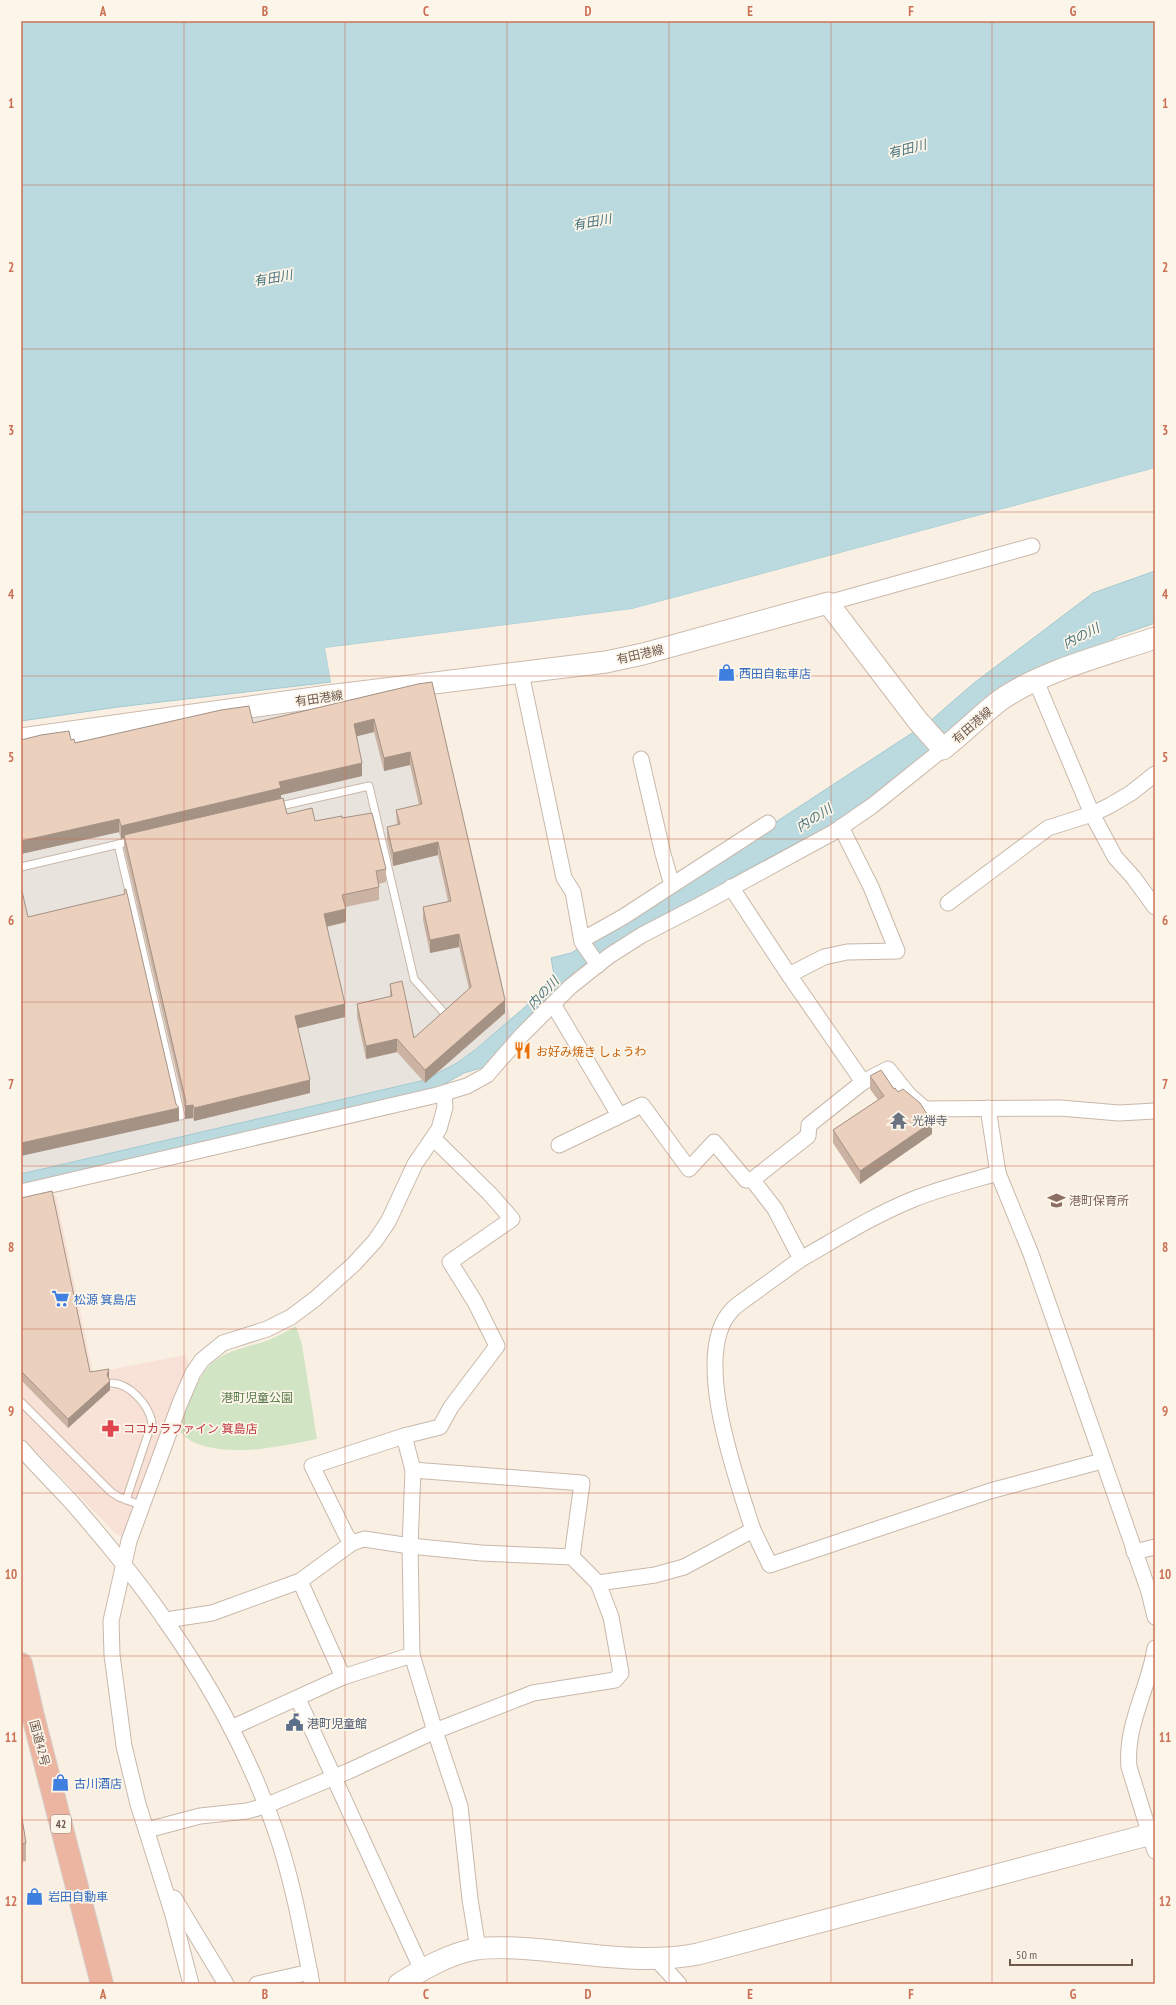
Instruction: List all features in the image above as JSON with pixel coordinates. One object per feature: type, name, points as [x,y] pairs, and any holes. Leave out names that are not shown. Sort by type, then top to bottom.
[{"type":"highway","name":"国道42号","points":[[21,1664],[32,1716],[102,1984]]},
{"type":"main road","name":"有田港線","points":[[21,739],[328,696],[606,662],[643,654],[828,603],[921,724],[941,746],[999,701],[1036,681],[1155,638]]},
{"type":"main road","points":[[399,1984],[422,1970],[451,1956],[478,1949],[535,1950],[657,1960],[698,1954],[1153,1839]]},
{"type":"street","points":[[828,603],[1032,546]]},
{"type":"street","points":[[521,673],[564,878],[573,892],[582,941],[596,963]]},
{"type":"street","points":[[1036,681],[1092,814],[1114,857],[1133,877],[1155,907]]},
{"type":"street","points":[[21,1192],[444,1093],[467,1086],[487,1075],[553,1004],[596,963],[642,935],[807,848],[841,827],[872,806],[941,746]]},
{"type":"street","points":[[642,759],[663,854],[672,885]]},
{"type":"street","points":[[948,903],[1048,828],[1092,814],[1131,793],[1155,774]]},
{"type":"street","points":[[582,941],[768,823]]},
{"type":"street","points":[[789,975],[824,957],[847,952],[897,951],[871,887],[841,827]]},
{"type":"street","points":[[731,887],[789,975],[863,1082]]},
{"type":"street","points":[[553,1004],[619,1115]]},
{"type":"street","points":[[559,1144],[642,1105],[688,1169],[714,1142],[746,1180],[752,1180],[808,1136],[809,1125],[863,1082],[888,1068],[908,1094],[925,1109],[1060,1108],[1119,1113],[1155,1111]]},
{"type":"street","points":[[191,1984],[162,1876],[138,1804],[126,1753],[112,1655],[112,1612],[129,1541],[180,1403],[193,1373],[202,1360],[223,1343],[266,1329],[291,1317],[354,1264],[375,1241],[388,1222],[415,1164],[433,1138],[444,1112],[444,1093]]},
{"type":"street","points":[[988,1108],[998,1173],[1034,1261],[1102,1461],[1149,1592],[1155,1617]]},
{"type":"street","points":[[352,1543],[346,1535],[312,1466],[404,1436],[440,1427],[452,1407],[496,1346],[475,1302],[450,1262],[512,1219],[490,1194],[433,1138]]},
{"type":"street","points":[[998,1173],[939,1189],[913,1199],[869,1220],[801,1259],[732,1310],[723,1323],[715,1350],[714,1367],[718,1402],[734,1468],[753,1530],[770,1564],[990,1491],[1102,1461]]},
{"type":"street","points":[[752,1180],[775,1210],[801,1259]]},
{"type":"street","points":[[404,1436],[413,1470],[410,1546],[412,1655],[460,1806],[470,1899],[478,1949]]},
{"type":"street","points":[[21,1448],[73,1504],[166,1620],[217,1701],[231,1728],[265,1806],[284,1861],[311,1978],[257,1984]]},
{"type":"street","points":[[21,1456],[38,1468]]},
{"type":"street","points":[[413,1470],[582,1482],[572,1557]]},
{"type":"street","points":[[598,1583],[655,1575],[684,1566],[753,1530]]},
{"type":"street","points":[[147,1830],[200,1816],[247,1811],[265,1806],[334,1777],[435,1731],[534,1693],[615,1680],[621,1672],[611,1617],[598,1583],[572,1557],[481,1553],[410,1546],[364,1539],[352,1543],[300,1581],[212,1614],[166,1620]]},
{"type":"street","points":[[1134,1552],[1155,1547]]},
{"type":"street","points":[[300,1581],[343,1677]]},
{"type":"street","points":[[1153,1839],[1129,1767],[1128,1754],[1134,1720],[1155,1648]]},
{"type":"street","points":[[231,1728],[298,1699],[343,1677],[412,1655]]},
{"type":"street","points":[[298,1699],[422,1970]]},
{"type":"street","points":[[162,1876],[226,1984]]},
{"type":"street","points":[[657,1960],[679,1984]]},
{"type":"lane","points":[[270,809],[369,786],[414,979],[446,1014]]},
{"type":"lane","points":[[21,867],[140,839]]},
{"type":"lane","points":[[118,844],[181,1116]]},
{"type":"lane","points":[[112,1383],[126,1386],[145,1406],[150,1414],[152,1422],[126,1500]]},
{"type":"lane","points":[[21,1402],[111,1492],[126,1500],[143,1506]]},
{"type":"shaded area","points":[[434,690],[511,1020],[457,1063],[425,1080],[21,1174],[21,748]]},
{"type":"shaded area","name":"松源 箕島店","points":[[56,1195],[93,1373],[185,1355],[193,1373],[129,1541],[116,1534],[21,1436],[21,1203]]},
{"type":"green space","name":"港町児童公園","points":[[296,1326],[302,1345],[317,1439],[256,1449],[225,1450],[195,1443],[178,1430],[192,1394],[209,1366],[216,1360],[231,1352],[270,1339]]},
{"type":"water","name":"有田川","points":[[21,21],[1155,21],[1155,468],[632,609],[325,648],[331,682],[118,707],[21,721]]},
{"type":"water","name":"内の川","points":[[1155,571],[1155,623],[1117,636],[1106,644],[967,719],[877,794],[833,824],[738,874],[708,893],[640,927],[575,971],[531,1014],[487,1066],[464,1073],[434,1090],[21,1187],[21,1174],[425,1080],[457,1063],[476,1049],[525,1007],[554,975],[551,958],[571,953],[615,927],[929,722],[974,683],[1093,593]]},
{"type":"pier","points":[[1155,468],[1155,470],[632,611],[327,650],[333,681],[331,682],[325,648],[632,609]]},
{"type":"building","points":[[432,682],[505,1000],[425,1070],[397,1039],[366,1046],[357,1004],[392,996],[390,984],[402,981],[414,1038],[471,987],[459,934],[430,940],[423,907],[451,901],[438,842],[393,853],[387,827],[400,824],[396,810],[422,804],[410,752],[384,758],[374,719],[354,724],[362,763],[279,782],[281,788],[121,826],[119,819],[21,841],[21,740],[41,735],[69,731],[71,740],[74,739],[75,743],[221,710],[249,706],[253,723]]},
{"type":"building","points":[[283,798],[287,814],[312,808],[315,821],[372,813],[386,869],[376,871],[379,887],[342,895],[346,909],[324,914],[345,1004],[295,1016],[310,1080],[194,1108],[193,1105],[185,1106],[186,1102],[124,835]]},
{"type":"building","points":[[21,887],[28,917],[125,894],[124,890],[126,889],[176,1104],[179,1108],[21,1143]]},
{"type":"building","points":[[881,1070],[894,1089],[895,1088],[898,1092],[903,1089],[920,1103],[932,1122],[860,1171],[833,1130],[884,1096],[870,1076]]},
{"type":"building","points":[[52,1191],[90,1372],[109,1369],[107,1375],[110,1381],[68,1419],[21,1371],[21,1198]]},
{"type":"building","points":[[21,1812],[26,1843],[21,1844]]},
{"type":"place","name":"西田自転車店","points":[[726,673]]},
{"type":"place","name":"お好み焼き しょうわ","points":[[523,1051]]},
{"type":"place","name":"光禅寺","points":[[899,1120]]},
{"type":"place","name":"港町保育所","points":[[1056,1200]]},
{"type":"place","name":"松源 箕島店","points":[[61,1299]]},
{"type":"place","name":"ココカラファイン 箕島店","points":[[110,1428]]},
{"type":"place","name":"港町児童館","points":[[294,1723]]},
{"type":"place","name":"古川酒店","points":[[61,1783]]},
{"type":"place","name":"岩田自動車","points":[[35,1896]]}]
